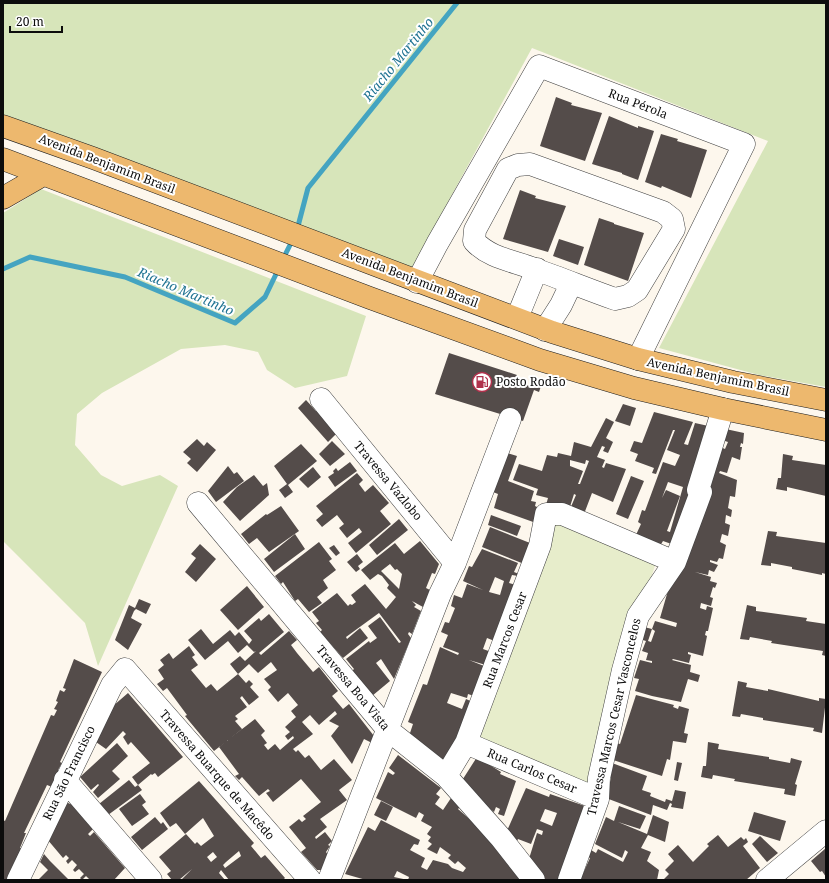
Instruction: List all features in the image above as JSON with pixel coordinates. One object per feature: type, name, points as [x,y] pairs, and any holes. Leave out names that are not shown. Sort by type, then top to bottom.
[{"type":"main road","name":"Avenida Benjamim Brasil","points":[[3,126],[94,158],[549,331],[638,359],[733,382],[826,400]]},
{"type":"main road","points":[[3,159],[442,325],[540,360],[634,388],[722,409],[826,430]]},
{"type":"main road","points":[[3,198],[42,175]]},
{"type":"main road","points":[[540,360],[549,331]]},
{"type":"street","name":"Rua Pérola","points":[[417,282],[437,244],[539,66],[744,144],[638,359]]},
{"type":"street","points":[[530,164],[663,212],[672,219],[674,229],[637,290],[628,296],[615,299],[571,284],[491,254],[481,249],[474,241],[475,230],[508,169],[518,165],[530,164]]},
{"type":"street","points":[[517,318],[537,270]]},
{"type":"street","points":[[549,331],[571,284]]},
{"type":"street","name":"Travessa Vazlobo","points":[[321,399],[455,563]]},
{"type":"street","name":"Travessa Marcos Cesar Vasconcelos","points":[[569,880],[598,799],[599,778],[623,670],[638,616],[675,562],[701,492],[698,490],[722,409]]},
{"type":"street","points":[[328,880],[440,594],[455,563],[510,419]]},
{"type":"street","name":"Travessa Boa Vista","points":[[198,503],[388,730],[446,776],[501,838],[534,880]]},
{"type":"street","name":"Rua Marcos Cesar","points":[[446,776],[466,743],[540,545],[546,514],[562,514],[675,562]]},
{"type":"street","name":"Rua São Francisco","points":[[18,880],[112,684],[125,669]]},
{"type":"street","name":"Travessa Buarque de Macêdo","points":[[125,669],[328,880]]},
{"type":"street","name":"Rua Carlos Cesar","points":[[466,743],[598,799]]},
{"type":"street","points":[[65,780],[151,880]]},
{"type":"street","points":[[767,880],[826,831]]},
{"type":"green space","points":[[3,3],[826,3],[826,387],[759,375],[659,348],[768,141],[532,48],[412,268],[3,122]]},
{"type":"green space","points":[[41,189],[366,316],[347,376],[295,388],[267,370],[258,352],[225,345],[181,349],[102,393],[77,414],[75,445],[101,475],[122,486],[160,475],[178,486],[98,666],[85,623],[3,541],[3,213]]},
{"type":"green space","points":[[553,520],[656,562],[588,786],[476,740]]},
{"type":"building","points":[[556,97],[572,103],[571,105],[602,113],[585,161],[540,146]]},
{"type":"building","points":[[609,116],[638,128],[638,126],[654,131],[638,180],[622,173],[592,164]]},
{"type":"building","points":[[661,134],[678,139],[677,141],[707,150],[691,198],[662,186],[661,188],[645,182]]},
{"type":"building","points":[[520,190],[536,196],[535,198],[566,206],[548,252],[503,239]]},
{"type":"building","points":[[599,218],[644,233],[628,281],[584,265]]},
{"type":"building","points":[[559,239],[584,247],[578,265],[553,256]]},
{"type":"building","points":[[449,353],[517,375],[515,381],[536,388],[539,379],[543,380],[539,392],[534,390],[523,421],[435,394]]},
{"type":"building","points":[[306,400],[316,411],[321,406],[337,433],[328,442],[298,408]]},
{"type":"building","points":[[623,404],[636,408],[630,426],[615,421]]},
{"type":"building","points":[[654,412],[693,422],[684,444],[688,445],[695,423],[713,427],[680,547],[663,541],[660,546],[635,537],[641,524],[638,522],[642,510],[645,511],[663,462],[675,466],[680,455],[667,450],[675,430],[673,430],[656,474],[652,473],[654,468],[635,461],[638,454],[630,451],[634,441],[642,443]],"holes":[[[668,482],[683,487],[670,532],[667,531],[680,496],[666,490],[662,498]]]},
{"type":"building","points":[[606,418],[614,422],[606,438],[613,442],[608,453],[603,451],[605,447],[602,446],[597,457],[605,460],[602,467],[604,468],[606,463],[626,469],[613,502],[592,493],[584,514],[570,509],[576,495],[574,494],[568,513],[546,505],[548,498],[536,495],[538,489],[513,480],[519,464],[542,471],[547,455],[557,457],[558,453],[571,456],[574,442],[591,447]],"holes":[[[570,460],[585,464],[586,460],[589,461],[580,484],[578,484],[583,471],[570,466]]]},
{"type":"building","points":[[721,428],[744,433],[743,444],[741,443],[740,447],[742,447],[740,460],[732,457],[727,473],[720,471],[719,473],[737,480],[735,497],[730,496],[728,508],[732,510],[731,517],[726,515],[725,523],[730,525],[728,536],[722,534],[720,542],[726,545],[723,559],[719,558],[717,562],[710,560],[710,562],[718,565],[714,572],[709,570],[708,575],[695,572],[711,577],[710,581],[717,583],[715,588],[713,587],[710,597],[713,598],[711,606],[701,603],[700,608],[706,610],[707,606],[713,608],[708,631],[706,631],[705,635],[707,636],[703,656],[688,652],[688,654],[691,655],[689,663],[672,660],[691,665],[690,672],[700,675],[698,682],[688,679],[681,702],[635,691],[639,679],[634,678],[640,660],[652,663],[652,661],[646,660],[648,653],[642,651],[646,641],[636,638],[640,626],[652,629],[655,621],[676,627],[677,623],[660,618],[672,577],[716,445],[725,449],[728,442],[722,440]],"holes":[[[652,629],[655,631],[651,642],[648,641]]]},
{"type":"building","points":[[197,439],[204,446],[207,442],[216,450],[197,472],[187,463],[191,459],[183,452]]},
{"type":"building","points":[[332,441],[345,454],[330,466],[319,454]]},
{"type":"building","points":[[301,444],[317,461],[288,485],[293,492],[285,498],[279,490],[287,484],[274,466]]},
{"type":"building","points":[[507,453],[517,456],[508,481],[534,491],[531,501],[536,502],[535,506],[539,508],[536,523],[494,508],[498,494],[493,492]]},
{"type":"building","points":[[783,454],[793,456],[792,460],[826,465],[826,496],[787,487],[787,491],[776,489],[778,478],[781,478]]},
{"type":"building","points":[[350,462],[357,471],[335,487],[328,477],[334,473],[333,471],[336,468],[338,471]]},
{"type":"building","points":[[228,466],[234,474],[237,472],[244,481],[216,502],[208,491]]},
{"type":"building","points":[[313,467],[321,477],[308,488],[299,479]]},
{"type":"building","points":[[357,473],[363,480],[359,484],[365,492],[373,485],[389,503],[380,511],[391,524],[356,553],[348,543],[362,532],[359,528],[347,538],[339,528],[344,524],[337,515],[322,527],[316,520],[323,514],[316,506]]},
{"type":"building","points":[[254,475],[263,486],[267,483],[269,495],[240,521],[223,502],[237,487]]},
{"type":"building","points":[[631,476],[644,481],[628,519],[616,514]]},
{"type":"building","points":[[281,506],[299,531],[269,552],[257,538],[249,544],[241,534],[266,514],[267,515]]},
{"type":"building","points":[[491,515],[521,526],[517,536],[488,525]]},
{"type":"building","points":[[399,519],[408,530],[377,555],[369,545]]},
{"type":"building","points":[[490,527],[530,543],[529,566],[482,547]]},
{"type":"building","points":[[768,531],[777,532],[776,536],[826,543],[826,574],[822,573],[822,575],[792,569],[792,567],[771,563],[771,566],[761,565]]},
{"type":"building","points":[[295,534],[305,549],[274,572],[264,559]]},
{"type":"building","points":[[420,541],[439,564],[435,574],[432,573],[426,588],[430,590],[423,607],[412,601],[416,605],[414,607],[421,611],[412,634],[409,632],[408,634],[411,638],[394,679],[381,659],[376,663],[390,681],[372,696],[352,671],[354,669],[346,659],[369,641],[370,643],[377,638],[368,626],[380,617],[399,643],[401,642],[379,613],[346,637],[347,639],[360,628],[368,638],[343,658],[320,632],[322,630],[316,623],[319,621],[312,612],[337,593],[348,606],[350,604],[352,605],[356,602],[351,595],[365,584],[386,609],[396,597],[387,588],[389,585],[382,576],[378,574],[370,580],[361,570],[395,543],[404,554]],"holes":[[[390,564],[395,570],[397,569],[402,574],[399,589],[381,571]]]},
{"type":"building","points":[[319,542],[332,559],[329,561],[336,570],[323,580],[328,588],[317,597],[322,603],[309,612],[298,599],[295,601],[283,582],[281,584],[275,576]]},
{"type":"building","points":[[200,544],[216,559],[196,582],[185,572],[196,558],[191,554]]},
{"type":"building","points":[[334,545],[340,553],[336,556],[329,548]]},
{"type":"building","points":[[482,549],[518,563],[514,572],[519,574],[518,576],[512,575],[509,583],[516,585],[497,642],[487,638],[483,649],[494,653],[489,666],[469,660],[489,668],[477,697],[468,694],[467,698],[451,693],[447,703],[462,709],[466,699],[477,704],[446,768],[408,739],[413,724],[408,722],[423,684],[427,685],[440,647],[458,655],[459,653],[443,647],[448,635],[441,632],[445,622],[449,623],[455,608],[451,606],[454,595],[462,598],[467,584],[483,590],[463,581],[469,566],[472,567]],"holes":[[[495,577],[504,581],[500,595],[489,592]]]},
{"type":"building","points":[[357,554],[363,562],[358,566],[360,569],[356,572],[347,562]]},
{"type":"building","points":[[247,586],[264,607],[238,630],[220,610]]},
{"type":"building","points":[[139,599],[151,604],[146,614],[136,609],[134,611],[131,618],[142,624],[128,650],[115,640],[129,605],[135,608]]},
{"type":"building","points":[[747,605],[756,607],[756,611],[807,618],[806,621],[826,624],[826,656],[822,655],[823,651],[771,643],[772,641],[750,637],[749,640],[740,639]]},
{"type":"building","points":[[269,614],[284,632],[259,653],[261,655],[289,631],[297,640],[291,645],[297,653],[313,672],[319,667],[338,691],[332,696],[343,709],[349,704],[374,736],[372,743],[364,739],[352,764],[331,736],[339,726],[329,721],[337,714],[335,711],[319,725],[310,715],[302,722],[313,734],[293,749],[296,752],[298,750],[305,758],[309,755],[321,770],[334,759],[352,780],[339,790],[347,800],[320,819],[327,827],[315,837],[316,839],[325,832],[332,841],[328,845],[330,846],[326,852],[328,855],[322,870],[317,870],[301,852],[306,848],[289,827],[299,819],[302,822],[306,819],[303,816],[321,802],[301,779],[273,802],[266,793],[270,791],[268,789],[259,796],[242,777],[239,780],[235,776],[239,774],[219,747],[214,751],[185,716],[187,715],[167,688],[163,691],[157,684],[164,679],[158,670],[164,665],[160,660],[169,653],[173,659],[189,646],[195,655],[192,657],[198,665],[191,670],[206,688],[211,684],[217,691],[238,674],[230,664],[240,656],[245,661],[256,651],[254,652],[247,645],[238,653],[228,641],[205,660],[188,640],[201,629],[213,644],[230,630],[235,636],[239,632],[249,644],[252,640],[244,631],[259,618],[261,621]],"holes":[[[271,662],[277,670],[264,679],[271,687],[268,690],[278,702],[288,693],[298,705],[291,711],[296,717],[285,727],[290,732],[285,736],[288,740],[293,736],[294,738],[280,750],[275,744],[268,750],[264,745],[267,743],[261,735],[265,731],[255,719],[228,740],[242,729],[235,721],[238,719],[235,716],[247,707],[240,698],[242,696],[249,705],[259,697],[250,687],[253,684],[249,680],[246,683],[238,674],[249,664],[258,673]]]},
{"type":"building","points":[[74,659],[102,672],[60,762],[62,763],[52,787],[47,785],[24,833],[26,833],[20,848],[23,849],[8,880],[3,880],[3,820],[5,821],[51,715],[54,716],[57,710],[54,709],[58,702],[56,701],[60,690],[64,692],[66,689],[63,688]]},
{"type":"building","points":[[738,681],[747,683],[746,687],[768,691],[768,689],[819,701],[819,698],[826,699],[822,733],[813,731],[814,728],[763,720],[763,718],[741,714],[740,717],[732,716]]},
{"type":"building","points":[[128,693],[183,757],[158,777],[155,773],[152,775],[151,774],[138,785],[132,777],[150,763],[131,742],[128,745],[123,737],[126,734],[123,731],[106,749],[96,742],[113,706]]},
{"type":"building","points":[[636,695],[674,705],[673,707],[678,709],[679,706],[689,709],[684,733],[688,734],[686,743],[673,741],[670,760],[667,759],[662,776],[607,758],[613,742],[620,744]]},
{"type":"building","points":[[708,742],[719,744],[718,749],[769,757],[769,759],[790,763],[791,758],[802,761],[795,784],[797,785],[795,796],[784,794],[785,789],[734,781],[735,779],[713,775],[712,779],[701,777],[703,766],[706,766]]},
{"type":"building","points":[[117,743],[128,756],[112,771],[120,779],[98,798],[93,792],[99,785],[98,784],[91,790],[80,777]]},
{"type":"building","points":[[398,755],[441,788],[436,794],[440,797],[435,804],[443,810],[451,798],[461,806],[458,809],[483,831],[523,880],[408,880],[366,880],[345,874],[368,827],[375,831],[381,820],[420,840],[418,845],[414,844],[410,850],[425,858],[421,867],[427,870],[433,860],[448,864],[452,868],[463,872],[466,868],[458,861],[455,864],[448,858],[451,855],[440,847],[437,854],[427,849],[432,844],[428,841],[431,837],[427,834],[432,827],[421,821],[424,815],[419,812],[416,818],[376,798],[388,772],[393,775],[395,773],[389,768]],"holes":[[[397,871],[409,877],[408,880],[394,877]]]},
{"type":"building","points":[[477,757],[501,772],[500,774],[516,781],[504,816],[498,814],[500,809],[496,807],[494,812],[479,801],[461,782]]},
{"type":"building","points":[[677,762],[682,763],[678,781],[674,780]]},
{"type":"building","points":[[612,763],[647,776],[642,790],[651,793],[650,796],[665,802],[666,799],[672,801],[675,790],[686,792],[683,809],[671,807],[672,804],[670,803],[667,810],[653,805],[651,815],[606,798],[611,778],[607,776]]},
{"type":"building","points":[[129,780],[135,787],[138,785],[142,790],[108,815],[99,804]]},
{"type":"building","points":[[199,781],[254,843],[251,846],[261,858],[265,855],[285,878],[283,880],[229,880],[221,870],[219,873],[225,880],[181,880],[192,869],[179,880],[172,880],[167,874],[171,871],[159,857],[186,834],[195,844],[197,842],[201,846],[214,836],[203,818],[185,834],[176,823],[170,827],[160,813]],"holes":[[[239,851],[241,856],[225,868],[223,865]],[[213,852],[217,857],[211,862],[207,857]]]},
{"type":"building","points":[[526,788],[549,797],[550,794],[591,808],[566,880],[541,880],[528,862],[537,833],[542,835],[543,831],[537,829],[531,844],[518,839],[517,841],[506,833]],"holes":[[[545,809],[557,813],[552,826],[540,821]]]},
{"type":"building","points":[[140,794],[146,802],[142,805],[149,814],[132,826],[119,809]]},
{"type":"building","points":[[381,801],[393,807],[386,821],[374,815]]},
{"type":"building","points":[[68,803],[73,805],[93,829],[88,834],[90,836],[94,832],[125,868],[114,880],[90,880],[86,876],[82,880],[80,878],[84,874],[79,869],[75,872],[73,870],[77,865],[72,860],[68,864],[66,861],[69,858],[66,855],[63,858],[47,839],[65,804]]},
{"type":"building","points":[[619,806],[646,816],[640,829],[618,822],[647,834],[653,815],[669,822],[665,842],[648,835],[641,848],[651,852],[647,861],[659,870],[657,880],[580,880],[590,858],[588,857],[591,850],[596,853],[598,849],[623,862],[628,852],[625,850],[622,858],[595,844],[606,817],[614,821]]},
{"type":"building","points":[[754,812],[786,821],[780,841],[748,831]]},
{"type":"building","points":[[155,817],[161,824],[163,822],[168,829],[142,850],[131,837]]},
{"type":"building","points":[[718,835],[728,847],[741,837],[744,840],[746,838],[748,842],[743,846],[760,868],[746,880],[663,880],[669,874],[665,870],[674,861],[668,854],[678,845],[693,862],[709,846],[707,844]]},
{"type":"building","points":[[760,836],[778,853],[767,862],[752,844]]},
{"type":"building","points":[[826,848],[826,877],[811,861]]},
{"type":"building","points":[[44,854],[69,880],[38,880],[48,870],[40,862]]},
{"type":"waterway","name":"Riacho Martinho","points":[[297,230],[308,188],[457,3]]},
{"type":"waterway","name":"Riacho Martinho","points":[[283,259],[293,239]]},
{"type":"waterway","name":"Riacho Martinho","points":[[3,269],[30,257],[125,277],[235,323],[265,297],[279,268]]},
{"type":"place","name":"Posto Rodão","points":[[482,382]]}]
